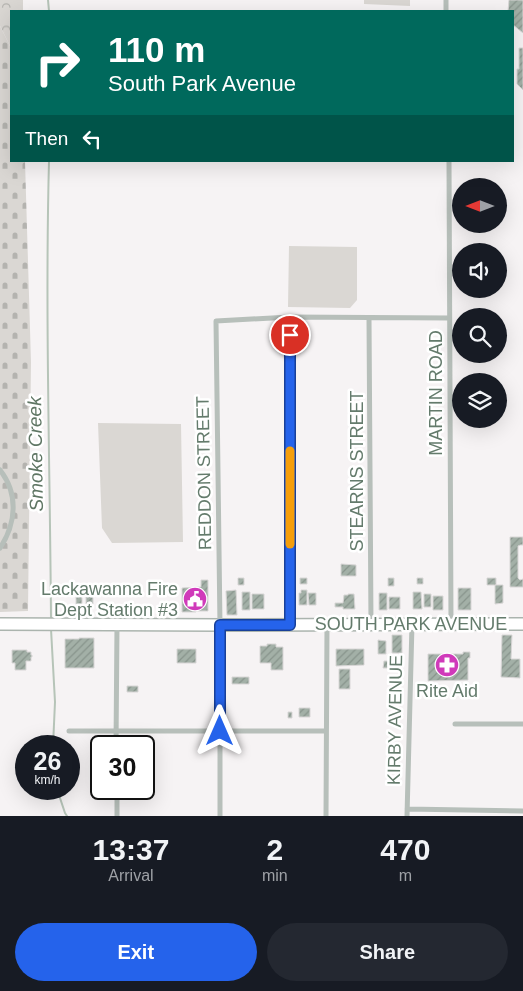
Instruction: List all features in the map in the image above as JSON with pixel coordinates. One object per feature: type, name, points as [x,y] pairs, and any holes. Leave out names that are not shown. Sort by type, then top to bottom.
[{"type":"main road","name":"SOUTH PARK AVENUE","points":[[0,624],[523,624]]},
{"type":"street","name":"MARTIN ROAD","points":[[449,162],[451,624]]},
{"type":"street","points":[[290,625],[290,317],[449,318]]},
{"type":"street","name":"REDDON STREET","points":[[220,816],[220,625],[216,321],[290,317]]},
{"type":"street","name":"STEARNS STREET","points":[[369,318],[371,624]]},
{"type":"street","points":[[0,470],[10,487],[14,512],[8,534],[0,548]]},
{"type":"street","name":"KIRBY AVENUE","points":[[407,816],[412,624]]},
{"type":"street","points":[[116,735],[117,625]]},
{"type":"street","points":[[326,625],[326,816]]},
{"type":"street","points":[[455,724],[523,724]]},
{"type":"street","points":[[70,731],[326,731]]},
{"type":"street","points":[[116,800],[117,816]]},
{"type":"street","points":[[407,808],[523,811]]},
{"type":"green space","points":[[0,0],[23,0],[23,10],[10,10],[10,46],[0,26]]},
{"type":"green space","points":[[364,0],[410,0],[410,6],[364,4]]},
{"type":"green space","points":[[0,26],[10,46],[10,162],[25,162],[31,362],[28,611],[0,612]]},
{"type":"green space","points":[[289,246],[357,247],[357,300],[350,308],[288,307]]},
{"type":"green space","points":[[98,423],[181,424],[183,542],[112,543],[102,528]]},
{"type":"building","points":[[509,0],[523,0],[523,33],[514,26],[514,10],[508,10]]},
{"type":"building","points":[[519,48],[523,48],[523,90],[517,84]]},
{"type":"building","points":[[510,537],[523,537],[523,545],[518,546],[518,578],[520,580],[523,579],[523,587],[510,587]]},
{"type":"building","points":[[341,564],[356,565],[356,576],[341,576]]},
{"type":"building","points":[[238,578],[244,578],[244,585],[238,585]]},
{"type":"building","points":[[300,578],[307,578],[307,584],[300,584]]},
{"type":"building","points":[[388,578],[394,578],[394,586],[388,586]]},
{"type":"building","points":[[417,578],[423,578],[423,584],[417,584]]},
{"type":"building","points":[[487,578],[496,578],[496,585],[487,585]]},
{"type":"building","name":"Lackawanna Fire Dept Station #3","points":[[201,580],[208,580],[208,611],[182,612],[182,588],[201,587]]},
{"type":"building","points":[[495,585],[503,585],[503,603],[495,604]]},
{"type":"building","points":[[458,588],[471,588],[471,610],[458,610]]},
{"type":"building","points":[[236,590],[237,615],[227,615],[226,591]]},
{"type":"building","points":[[301,590],[307,590],[307,605],[299,605],[299,593],[301,593]]},
{"type":"building","points":[[242,592],[250,592],[250,610],[242,610]]},
{"type":"building","points":[[413,592],[421,592],[422,609],[413,609]]},
{"type":"building","points":[[308,593],[316,593],[316,605],[309,605]]},
{"type":"building","points":[[379,593],[387,593],[387,610],[379,610]]},
{"type":"building","points":[[252,594],[264,594],[264,609],[252,609]]},
{"type":"building","points":[[354,594],[355,609],[335,607],[335,603],[343,603],[344,595]]},
{"type":"building","points":[[424,594],[431,594],[431,607],[424,607]]},
{"type":"building","points":[[76,596],[82,596],[82,609],[76,609]]},
{"type":"building","points":[[86,596],[93,596],[93,609],[86,610]]},
{"type":"building","points":[[433,596],[443,596],[443,610],[433,610]]},
{"type":"building","points":[[389,597],[400,597],[400,609],[389,609]]},
{"type":"building","points":[[392,635],[402,635],[402,653],[392,653]]},
{"type":"building","points":[[502,635],[512,635],[511,659],[520,659],[520,678],[501,677]]},
{"type":"building","points":[[94,638],[94,668],[65,668],[65,639]]},
{"type":"building","points":[[378,640],[386,641],[386,654],[378,654]]},
{"type":"building","points":[[267,644],[276,644],[276,647],[283,647],[283,670],[271,670],[271,663],[260,663],[260,646],[267,646]]},
{"type":"building","points":[[177,649],[196,649],[196,663],[177,663]]},
{"type":"building","points":[[336,649],[364,649],[364,665],[336,666]]},
{"type":"building","points":[[12,650],[27,650],[27,652],[31,652],[31,661],[26,661],[26,670],[15,670],[15,663],[12,663]]},
{"type":"building","points":[[463,652],[470,652],[470,658],[468,658],[468,680],[428,681],[428,654],[463,654]]},
{"type":"building","points":[[393,660],[402,661],[402,669],[393,668]]},
{"type":"building","points":[[384,661],[388,661],[388,668],[383,668]]},
{"type":"building","points":[[339,669],[350,669],[350,689],[339,689]]},
{"type":"building","points":[[232,677],[249,677],[249,684],[232,684]]},
{"type":"building","points":[[127,686],[138,686],[138,692],[127,692]]},
{"type":"building","points":[[299,708],[310,708],[310,717],[299,717]]},
{"type":"building","points":[[288,712],[292,712],[292,718],[288,718]]},
{"type":"waterway","name":"Smoke Creek","points":[[48,0],[49,10]]},
{"type":"waterway","name":"Smoke Creek","points":[[49,162],[48,333],[51,619]]},
{"type":"waterway","name":"Smoke Creek","points":[[51,629],[55,702],[54,735]]},
{"type":"waterway","name":"Smoke Creek","points":[[61,800],[67,816]]},
{"type":"slow traffic","points":[[290,451],[290,544]]},
{"type":"place","name":"Lackawanna Fire Dept Station #3","points":[[195,599]]},
{"type":"place","name":"Rite Aid","points":[[447,665]]},
{"type":"route","points":[[220,731],[220,625],[290,625],[290,335]]}]
